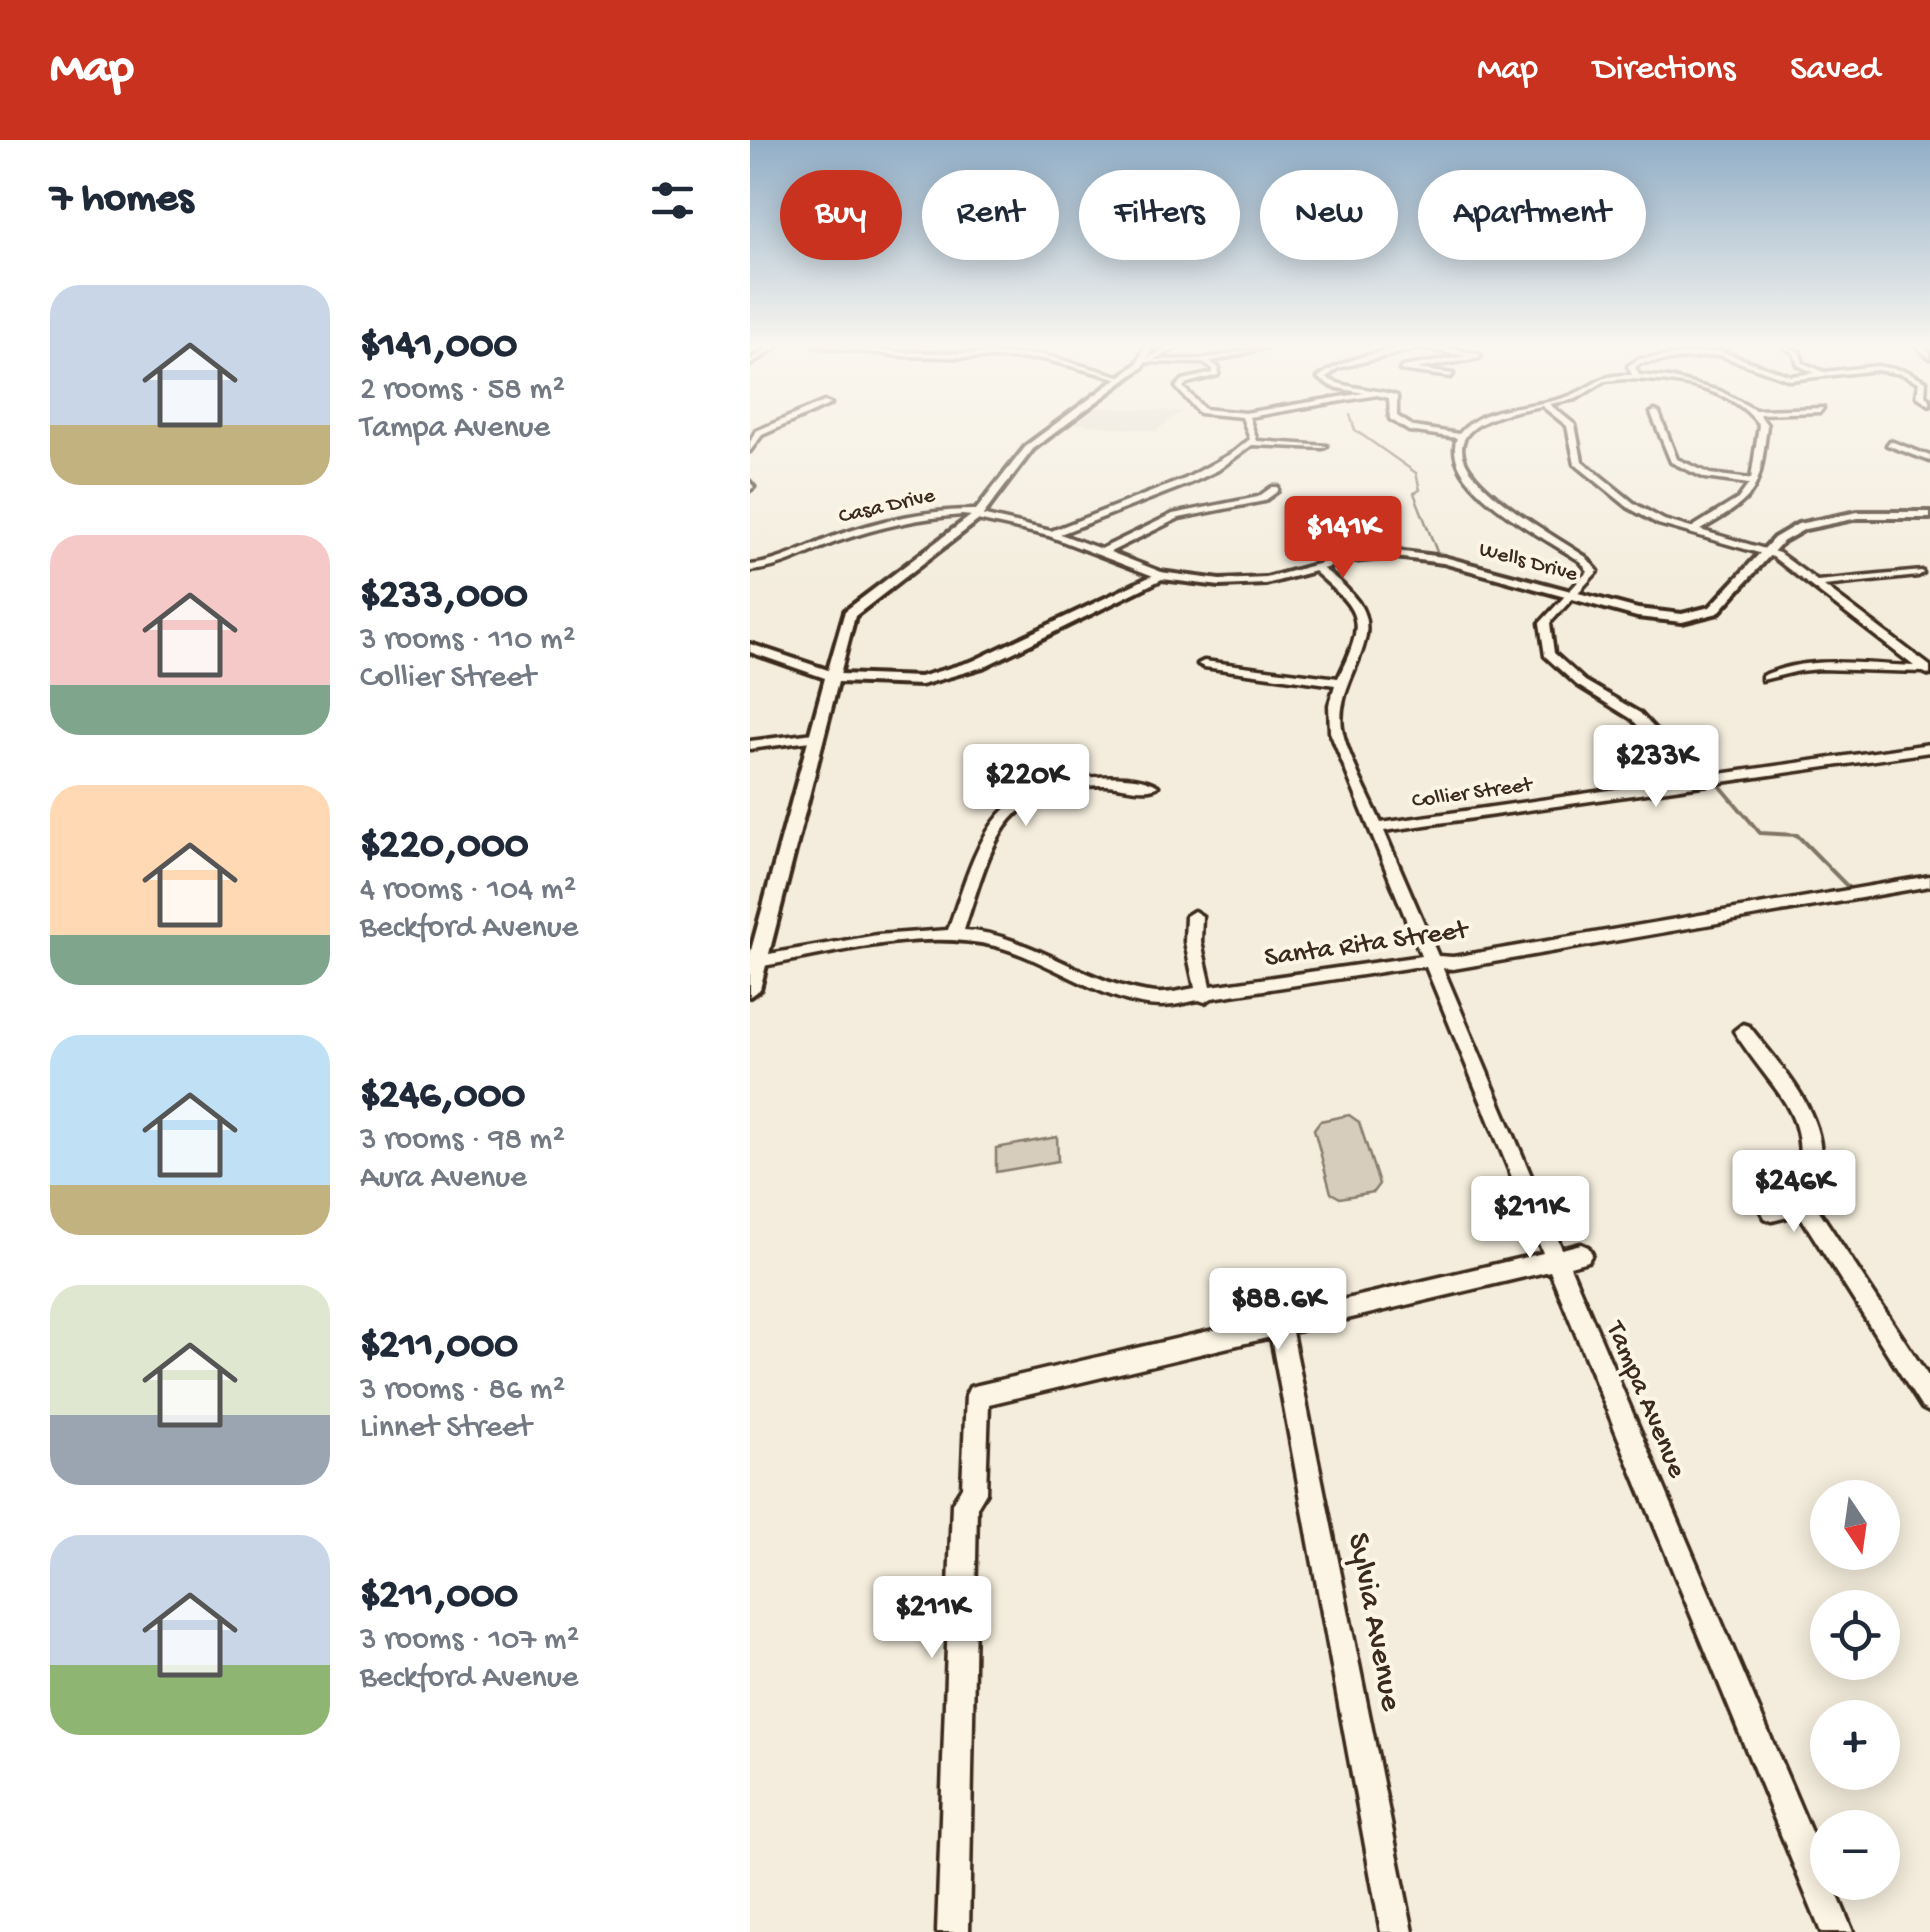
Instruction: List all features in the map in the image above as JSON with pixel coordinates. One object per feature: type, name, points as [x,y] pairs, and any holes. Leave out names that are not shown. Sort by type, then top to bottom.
[{"type":"main road","points":[[750,989],[849,614],[978,515],[1030,447],[1054,430]]},
{"type":"main road","name":"Wells Drive","points":[[1160,575],[1242,583],[1368,555],[1414,555],[1648,616],[1696,616],[1720,605],[1791,531],[1814,522],[1858,515],[1930,515]]},
{"type":"main road","points":[[750,648],[830,676],[894,683],[946,675],[978,664],[1160,575]]},
{"type":"street","points":[[750,449],[758,433],[766,430]]},
{"type":"street","points":[[1251,430],[1252,443]]},
{"type":"street","points":[[1427,430],[1463,437]]},
{"type":"street","points":[[1470,430],[1463,437],[1460,461],[1472,481],[1589,564],[1591,578],[1545,623],[1549,654],[1581,683],[1636,716],[1696,782]]},
{"type":"street","points":[[1571,430],[1574,454],[1589,474],[1643,513],[1768,551],[1928,671]]},
{"type":"street","points":[[1662,430],[1674,460],[1708,476],[1756,482]]},
{"type":"street","points":[[1692,531],[1745,500],[1756,482],[1763,430]]},
{"type":"street","points":[[1052,534],[1176,485],[1252,443],[1324,446]]},
{"type":"street","points":[[1890,443],[1930,458]]},
{"type":"street","points":[[1105,551],[1176,516],[1260,499],[1275,489]]},
{"type":"street","name":"Casa Drive","points":[[750,568],[792,561],[838,538],[916,518],[978,515],[1105,551],[1160,575]]},
{"type":"street","name":"Tampa Avenue","points":[[1316,569],[1348,594],[1362,615],[1361,646],[1341,682],[1333,710],[1336,732],[1837,1932]]},
{"type":"street","points":[[1816,584],[1918,573]]},
{"type":"street","points":[[1908,655],[1930,652]]},
{"type":"street","points":[[1204,664],[1341,682]]},
{"type":"street","points":[[1766,678],[1778,670],[1806,668],[1928,671]]},
{"type":"street","points":[[750,745],[814,737]]},
{"type":"street","name":"Collier Street","points":[[1376,828],[1930,748]]},
{"type":"street","points":[[954,935],[998,824],[1019,806],[1049,790],[1080,782],[1126,780],[1151,786]]},
{"type":"street","name":"Santa Rita Street","points":[[758,961],[954,935],[1020,947],[1118,994],[1160,1000],[1414,961],[1434,962],[1930,882]]},
{"type":"street","points":[[1194,916],[1193,942],[1205,996]]},
{"type":"street","points":[[1744,1032],[1788,1090],[1805,1124],[1812,1152],[1804,1204],[1930,1400]]},
{"type":"street","points":[[1772,1212],[1804,1204]]},
{"type":"street","points":[[952,1932],[965,1502],[974,1492],[978,1395],[1581,1254]]},
{"type":"street","name":"Sylvia Avenue","points":[[1280,1326],[1396,1932]]},
{"type":"shaded area","points":[[1349,1115],[1359,1122],[1379,1184],[1373,1192],[1340,1198],[1331,1193],[1314,1129],[1320,1121]]},
{"type":"shaded area","points":[[1057,1137],[1058,1161],[996,1172],[996,1148]]},
{"type":"waterway","points":[[1355,430],[1416,473],[1420,490],[1414,493],[1437,552]]},
{"type":"waterway","points":[[1711,775],[1760,833],[1797,835],[1849,888]]}]
